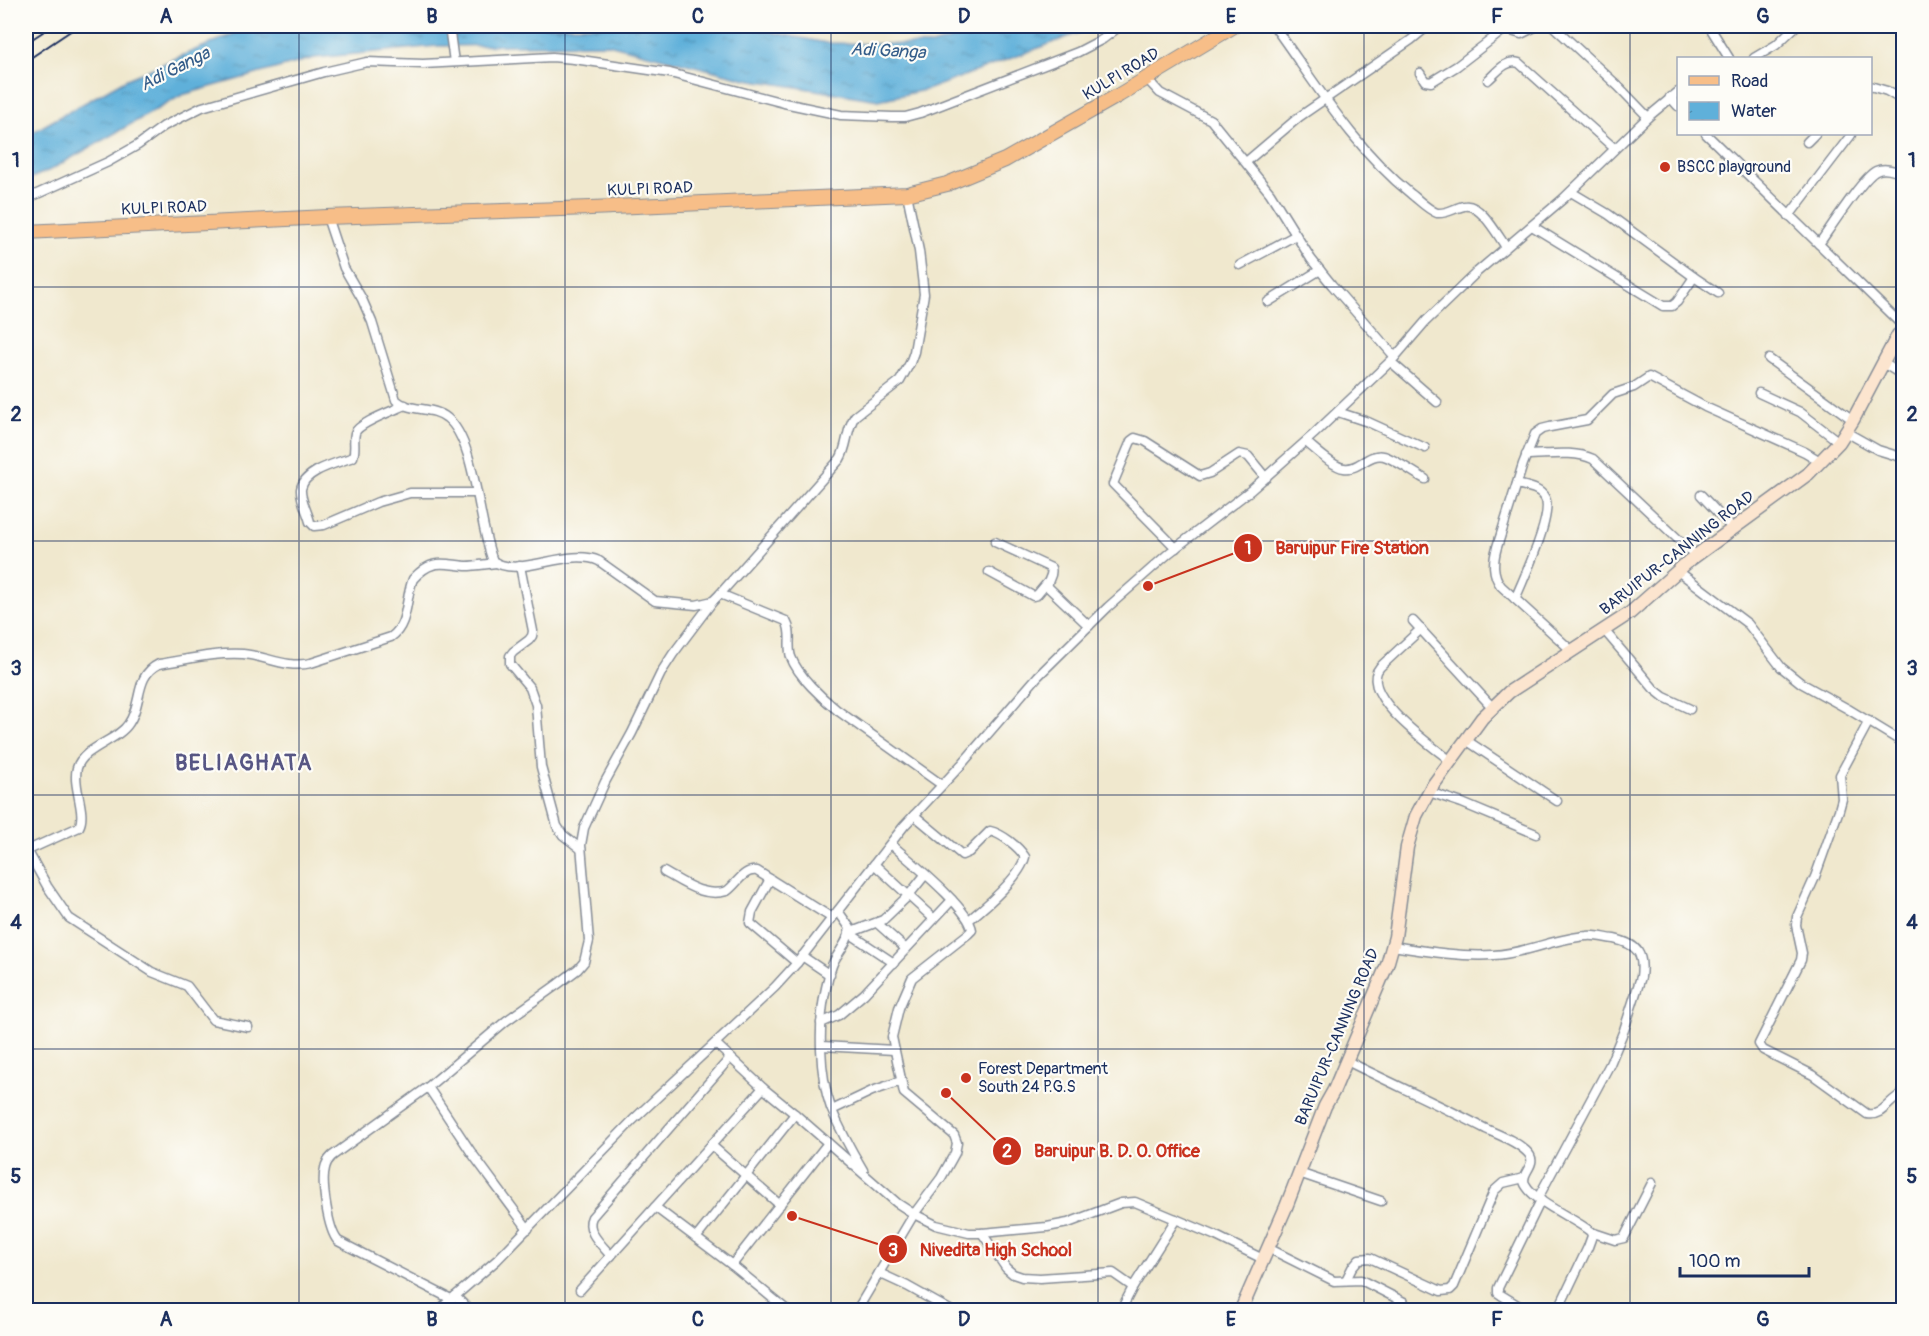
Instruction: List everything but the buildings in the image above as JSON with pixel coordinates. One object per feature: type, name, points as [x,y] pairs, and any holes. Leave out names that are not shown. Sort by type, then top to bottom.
[{"type":"main road","name":"KULPI ROAD","points":[[26,232],[327,217],[907,194],[947,184],[1005,160],[1234,26]]},
{"type":"main road","name":"BARUIPUR-CANNING ROAD","points":[[1241,1311],[1325,1106],[1388,965],[1393,946],[1407,847],[1416,816],[1429,792],[1482,718],[1509,692],[1630,613],[1696,556],[1808,474],[1842,437],[1898,335],[1904,329]]},
{"type":"street","points":[[449,26],[454,62]]},
{"type":"street","points":[[26,199],[108,162],[138,145],[164,126],[202,107],[367,62],[423,64],[552,57],[670,73],[830,114],[905,117],[1078,52],[1103,39],[1120,26]]},
{"type":"street","points":[[1274,26],[1347,128],[1371,157],[1398,183],[1437,213],[1468,205],[1474,207],[1485,217],[1506,248]]},
{"type":"street","points":[[1514,26],[1521,34]]},
{"type":"street","points":[[1420,73],[1425,81],[1431,82],[1457,66],[1505,29],[1521,34],[1537,26]]},
{"type":"street","points":[[1553,26],[1648,117]]},
{"type":"street","points":[[1709,26],[1728,57]]},
{"type":"street","points":[[1756,57],[1776,45],[1796,26]]},
{"type":"street","points":[[1246,162],[1299,117],[1411,40],[1423,27]]},
{"type":"street","points":[[1488,80],[1508,63],[1519,63],[1614,148]]},
{"type":"street","points":[[1146,78],[1160,93],[1211,120],[1279,206],[1296,236],[1320,270],[1393,359],[1437,402]]},
{"type":"street","points":[[1872,87],[1904,100]]},
{"type":"street","points":[[439,1311],[497,1260],[633,1120],[775,987],[800,960],[914,815],[1038,676],[1115,601],[1176,548],[1266,478],[1393,359],[1426,321],[1571,192],[1614,148],[1677,93]]},
{"type":"street","points":[[1670,97],[1677,105]]},
{"type":"street","points":[[1708,135],[1904,329]]},
{"type":"street","points":[[1807,142],[1814,135]]},
{"type":"street","points":[[1790,216],[1851,135]]},
{"type":"street","points":[[1819,244],[1847,204],[1872,174],[1882,169],[1904,174]]},
{"type":"street","points":[[1571,192],[1608,214],[1718,293]]},
{"type":"street","points":[[469,1311],[453,1297],[338,1241],[331,1229],[324,1188],[325,1167],[332,1156],[428,1087],[506,1021],[578,969],[584,962],[589,941],[581,849],[582,834],[662,671],[713,601],[840,459],[846,446],[851,422],[855,416],[895,386],[910,363],[924,294],[907,194]]},
{"type":"street","points":[[327,217],[344,268],[372,322],[396,400],[405,405],[437,412],[447,417],[465,444],[491,557],[496,563]]},
{"type":"street","points":[[1532,226],[1664,306],[1672,306],[1677,302],[1694,277]]},
{"type":"street","points":[[1240,265],[1296,236]]},
{"type":"street","points":[[1268,302],[1320,270]]},
{"type":"street","points":[[1768,359],[1853,420]]},
{"type":"street","points":[[1883,363],[1904,376]]},
{"type":"street","points":[[1572,651],[1498,583],[1494,564],[1526,455],[1538,431],[1587,420],[1613,394],[1636,386],[1649,377],[1820,461]]},
{"type":"street","points":[[1759,393],[1800,412],[1842,437],[1904,458]]},
{"type":"street","points":[[405,405],[359,427],[355,436],[353,457],[316,471],[305,481],[301,492],[310,522],[318,527],[378,502],[410,493],[476,493]]},
{"type":"street","points":[[1338,412],[1368,422],[1425,448]]},
{"type":"street","points":[[1176,548],[1113,484],[1131,441],[1135,438],[1145,441],[1200,476],[1210,473],[1232,457],[1244,454],[1266,478]]},
{"type":"street","points":[[1305,442],[1343,468],[1352,468],[1371,458],[1385,456],[1425,479]]},
{"type":"street","points":[[1526,455],[1573,454],[1593,459],[1696,556]]},
{"type":"street","points":[[1515,599],[1533,556],[1548,506],[1541,492],[1517,484]]},
{"type":"street","points":[[1701,495],[1733,529]]},
{"type":"street","points":[[989,572],[1035,597],[1052,574],[1048,566],[995,542]]},
{"type":"street","points":[[248,1027],[213,1020],[187,986],[152,972],[69,918],[26,851],[79,827],[82,818],[77,790],[77,768],[87,755],[124,730],[129,723],[144,675],[159,664],[212,656],[241,654],[280,663],[311,663],[391,637],[397,633],[402,623],[412,579],[439,563],[468,566],[496,563],[504,566],[520,566],[585,556],[599,561],[656,601],[696,605],[713,601]]},
{"type":"street","points":[[520,566],[532,623],[532,636],[513,652],[510,656],[510,664],[530,688],[536,705],[541,767],[557,826],[563,835],[581,849]]},
{"type":"street","points":[[1678,571],[1748,624],[1781,667],[1801,683],[1904,743]]},
{"type":"street","points":[[1047,583],[1048,587],[1089,626]]},
{"type":"street","points":[[720,594],[786,621],[790,632],[790,649],[793,660],[805,679],[824,699],[942,785]]},
{"type":"street","points":[[1413,621],[1493,708]]},
{"type":"street","points":[[1421,629],[1376,671],[1374,682],[1382,699],[1391,709],[1410,728],[1451,761]]},
{"type":"street","points":[[1604,630],[1653,688],[1664,697],[1690,709]]},
{"type":"street","points":[[1869,722],[1840,775],[1842,799],[1839,810],[1815,877],[1797,917],[1796,925],[1802,950],[1801,960],[1759,1044],[1763,1050],[1818,1078],[1867,1114],[1878,1113],[1896,1096],[1904,1093]]},
{"type":"street","points":[[1466,741],[1557,801]]},
{"type":"street","points":[[1429,792],[1536,834]]},
{"type":"street","points":[[914,815],[962,855],[969,852],[990,831],[999,834],[1020,850],[1025,857],[1022,866],[999,893],[969,920]]},
{"type":"street","points":[[868,1311],[858,1308],[914,1214],[941,1178],[955,1153],[957,1143],[954,1136],[904,1093],[892,1032],[910,982],[917,973],[972,930],[969,920],[952,900],[891,844]]},
{"type":"street","points":[[875,865],[934,919]]},
{"type":"street","points":[[664,872],[698,891],[709,893],[727,891],[746,872],[758,871],[848,923],[849,933],[834,963],[824,1002],[821,1023],[822,1046],[826,1092],[832,1110],[867,1178]]},
{"type":"street","points":[[849,933],[886,918],[924,875]]},
{"type":"street","points":[[770,879],[752,912],[750,923],[800,960],[830,975]]},
{"type":"street","points":[[821,1023],[845,1010],[871,987],[952,900]]},
{"type":"street","points":[[877,923],[906,949]]},
{"type":"street","points":[[849,933],[894,963]]},
{"type":"street","points":[[1393,946],[1493,955],[1588,936],[1619,940],[1637,949],[1642,967],[1641,977],[1618,1047],[1540,1199],[1498,1288],[1498,1293],[1519,1306]]},
{"type":"street","points":[[716,1044],[763,1088],[897,1203],[936,1225],[969,1233],[1023,1230],[1068,1223],[1121,1203],[1130,1202],[1143,1205],[1328,1279],[1366,1282],[1404,1302]]},
{"type":"street","points":[[822,1046],[894,1050]]},
{"type":"street","points":[[611,1256],[590,1229],[589,1223],[592,1217],[730,1058]]},
{"type":"street","points":[[1347,1061],[1524,1149],[1531,1161],[1524,1178],[1525,1184],[1540,1199],[1591,1232],[1615,1240],[1624,1238],[1652,1183]]},
{"type":"street","points":[[832,1110],[872,1091],[901,1081]]},
{"type":"street","points":[[428,1087],[471,1152],[528,1229]]},
{"type":"street","points":[[580,1290],[763,1088]]},
{"type":"street","points":[[696,1238],[795,1114]]},
{"type":"street","points":[[732,1265],[828,1143]]},
{"type":"street","points":[[711,1145],[780,1205]]},
{"type":"street","points":[[1299,1173],[1381,1201]]},
{"type":"street","points":[[1346,1280],[1359,1259],[1370,1258],[1441,1291],[1450,1290],[1454,1286],[1494,1191],[1503,1184],[1524,1178]]},
{"type":"street","points":[[655,1207],[732,1265],[787,1311]]},
{"type":"street","points":[[1121,1311],[1133,1287],[1176,1219]]},
{"type":"street","points":[[1558,1311],[1588,1247],[1591,1232]]},
{"type":"street","points":[[982,1233],[1006,1268],[1013,1274],[1040,1278],[1106,1273],[1113,1274],[1133,1287]]},
{"type":"street","points":[[879,1273],[908,1286],[950,1311]]},
{"type":"water","name":"Adi Ganga","points":[[259,26],[740,26],[826,43],[932,45],[1000,26],[1097,26],[929,89],[879,100],[746,79],[608,44],[437,46],[314,58],[182,95],[50,170],[26,180],[26,136],[127,79],[243,30]]},
{"type":"railway","points":[[26,43],[52,26]]},
{"type":"railway","points":[[26,61],[78,26]]},
{"type":"place","name":"BSCC playground","points":[[1665,167]]},
{"type":"place","name":"Baruipur Fire Station","points":[[1148,586]]},
{"type":"place","name":"Forest Department South 24 P.G.S","points":[[966,1078]]},
{"type":"place","name":"Baruipur B. D. O. Office","points":[[946,1093]]},
{"type":"place","name":"Nivedita High School","points":[[792,1216]]},
{"type":"district","name":"BELIAGHATA","points":[[244,763]]}]
